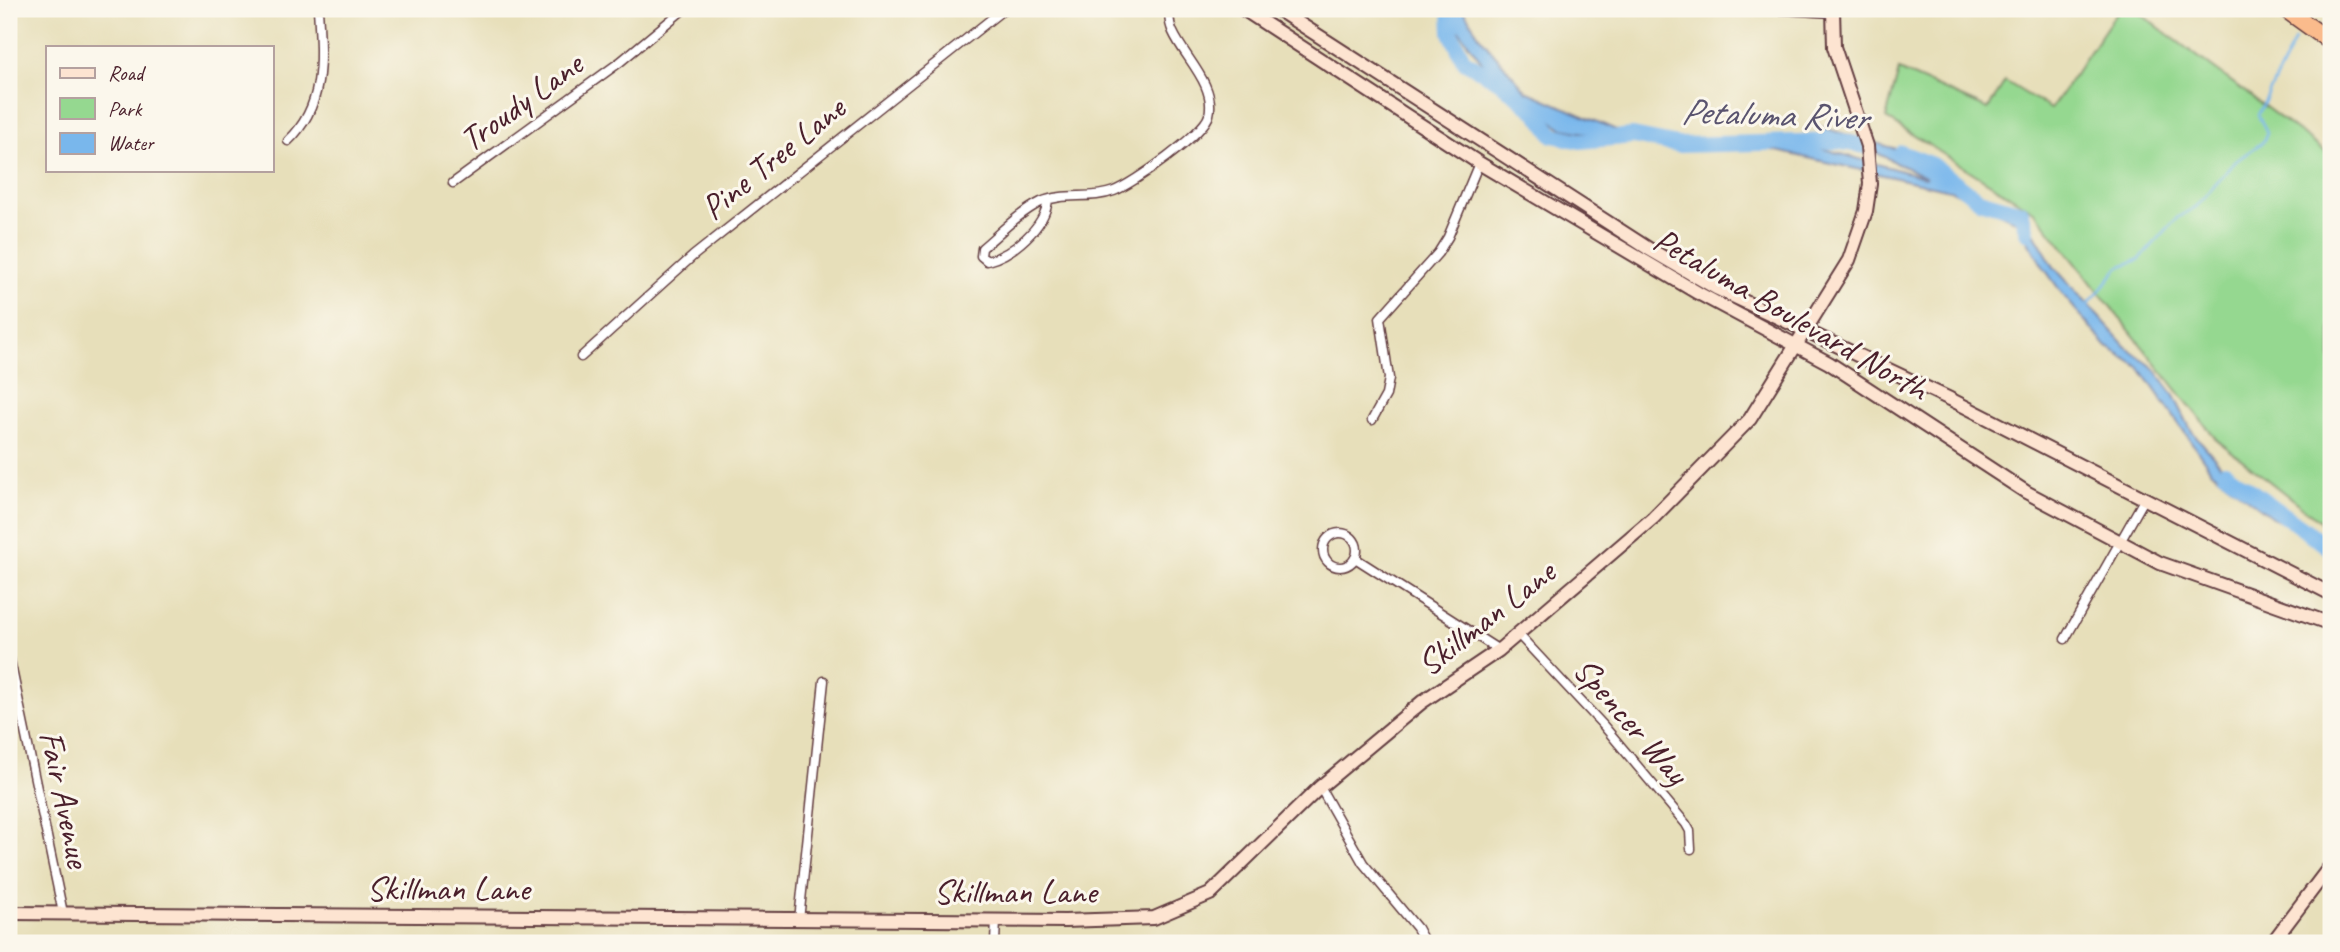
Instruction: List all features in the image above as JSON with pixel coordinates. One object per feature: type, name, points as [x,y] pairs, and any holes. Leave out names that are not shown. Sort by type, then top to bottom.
[{"type":"highway","points":[[2285,9],[2331,41]]},
{"type":"main road","name":"Petaluma Boulevard North","points":[[1244,9],[1479,163],[1698,293],[1795,345],[1934,430],[2025,492],[2160,563],[2331,624]]},
{"type":"main road","name":"Petaluma Boulevard North","points":[[1277,9],[1649,248],[1716,288],[1806,329],[2331,594]]},
{"type":"main road","name":"Skillman Lane","points":[[9,913],[799,920],[1154,918],[1210,894],[1320,787],[1422,702],[1499,650],[1653,518],[1750,419],[1849,260],[1866,211],[1870,184],[1863,127],[1838,62],[1832,11]]},
{"type":"main road","points":[[2272,943],[2331,865]]},
{"type":"street","points":[[288,141],[308,117],[316,96],[322,66],[318,9]]},
{"type":"street","name":"Pine Tree Lane","points":[[581,357],[693,256],[1004,9]]},
{"type":"street","points":[[1048,200],[1044,218],[1014,248],[1000,258],[987,261],[981,256],[982,248],[1025,212],[1048,200],[1116,191],[1208,122],[1209,90],[1170,22],[1171,9]]},
{"type":"street","points":[[1764,9],[1832,11]]},
{"type":"street","name":"Troudy Lane","points":[[453,183],[620,62],[680,10]]},
{"type":"street","points":[[1372,420],[1386,395],[1389,378],[1380,318],[1438,253],[1448,237],[1479,163]]},
{"type":"street","points":[[2065,639],[2145,498]]},
{"type":"street","points":[[1337,533],[1348,534],[1356,542],[1355,558],[1341,566],[1331,564],[1324,555],[1324,544],[1337,533]]},
{"type":"street","points":[[1355,558],[1499,650]]},
{"type":"street","name":"Spencer Way","points":[[1518,634],[1603,724],[1670,804],[1690,831],[1691,849]]},
{"type":"street","name":"Fair Avenue","points":[[9,655],[63,914]]},
{"type":"street","points":[[799,920],[824,681]]},
{"type":"street","points":[[1320,787],[1363,863],[1417,928],[1425,943]]},
{"type":"street","points":[[995,943],[996,920]]},
{"type":"green space","points":[[2119,9],[2134,9],[2331,156],[2331,530],[2217,440],[2035,212],[1886,118],[1899,70],[1988,109],[2005,81],[2051,109]]},
{"type":"water","points":[[1443,9],[1463,9],[1479,36],[1526,91],[1623,133],[1688,140],[1792,140],[1927,178],[1875,152],[1827,137],[1814,125],[1910,153],[1964,189],[2023,214],[2054,267],[2125,346],[2154,368],[2173,394],[2191,430],[2223,468],[2274,510],[2294,515],[2316,532],[2319,542],[2331,550],[2331,555],[2313,543],[2305,530],[2272,517],[2211,470],[2139,367],[2106,346],[2064,296],[2016,221],[1954,191],[1750,145],[1640,143],[1563,129],[1496,81]]},
{"type":"waterway","name":"Petaluma River","points":[[1450,9],[1451,33],[1464,61],[1499,81],[1537,113],[1553,135],[1580,141],[1633,136],[1678,145],[1837,141],[1866,146]]},
{"type":"waterway","points":[[2088,305],[2119,267],[2140,259],[2178,217],[2196,207],[2237,160],[2263,142],[2267,132],[2258,115],[2295,40]]},
{"type":"waterway","name":"Petaluma River","points":[[1901,153],[1933,165],[1979,200],[2021,212],[2027,232]]},
{"type":"waterway","name":"Petaluma River","points":[[2225,472],[2331,549]]}]
